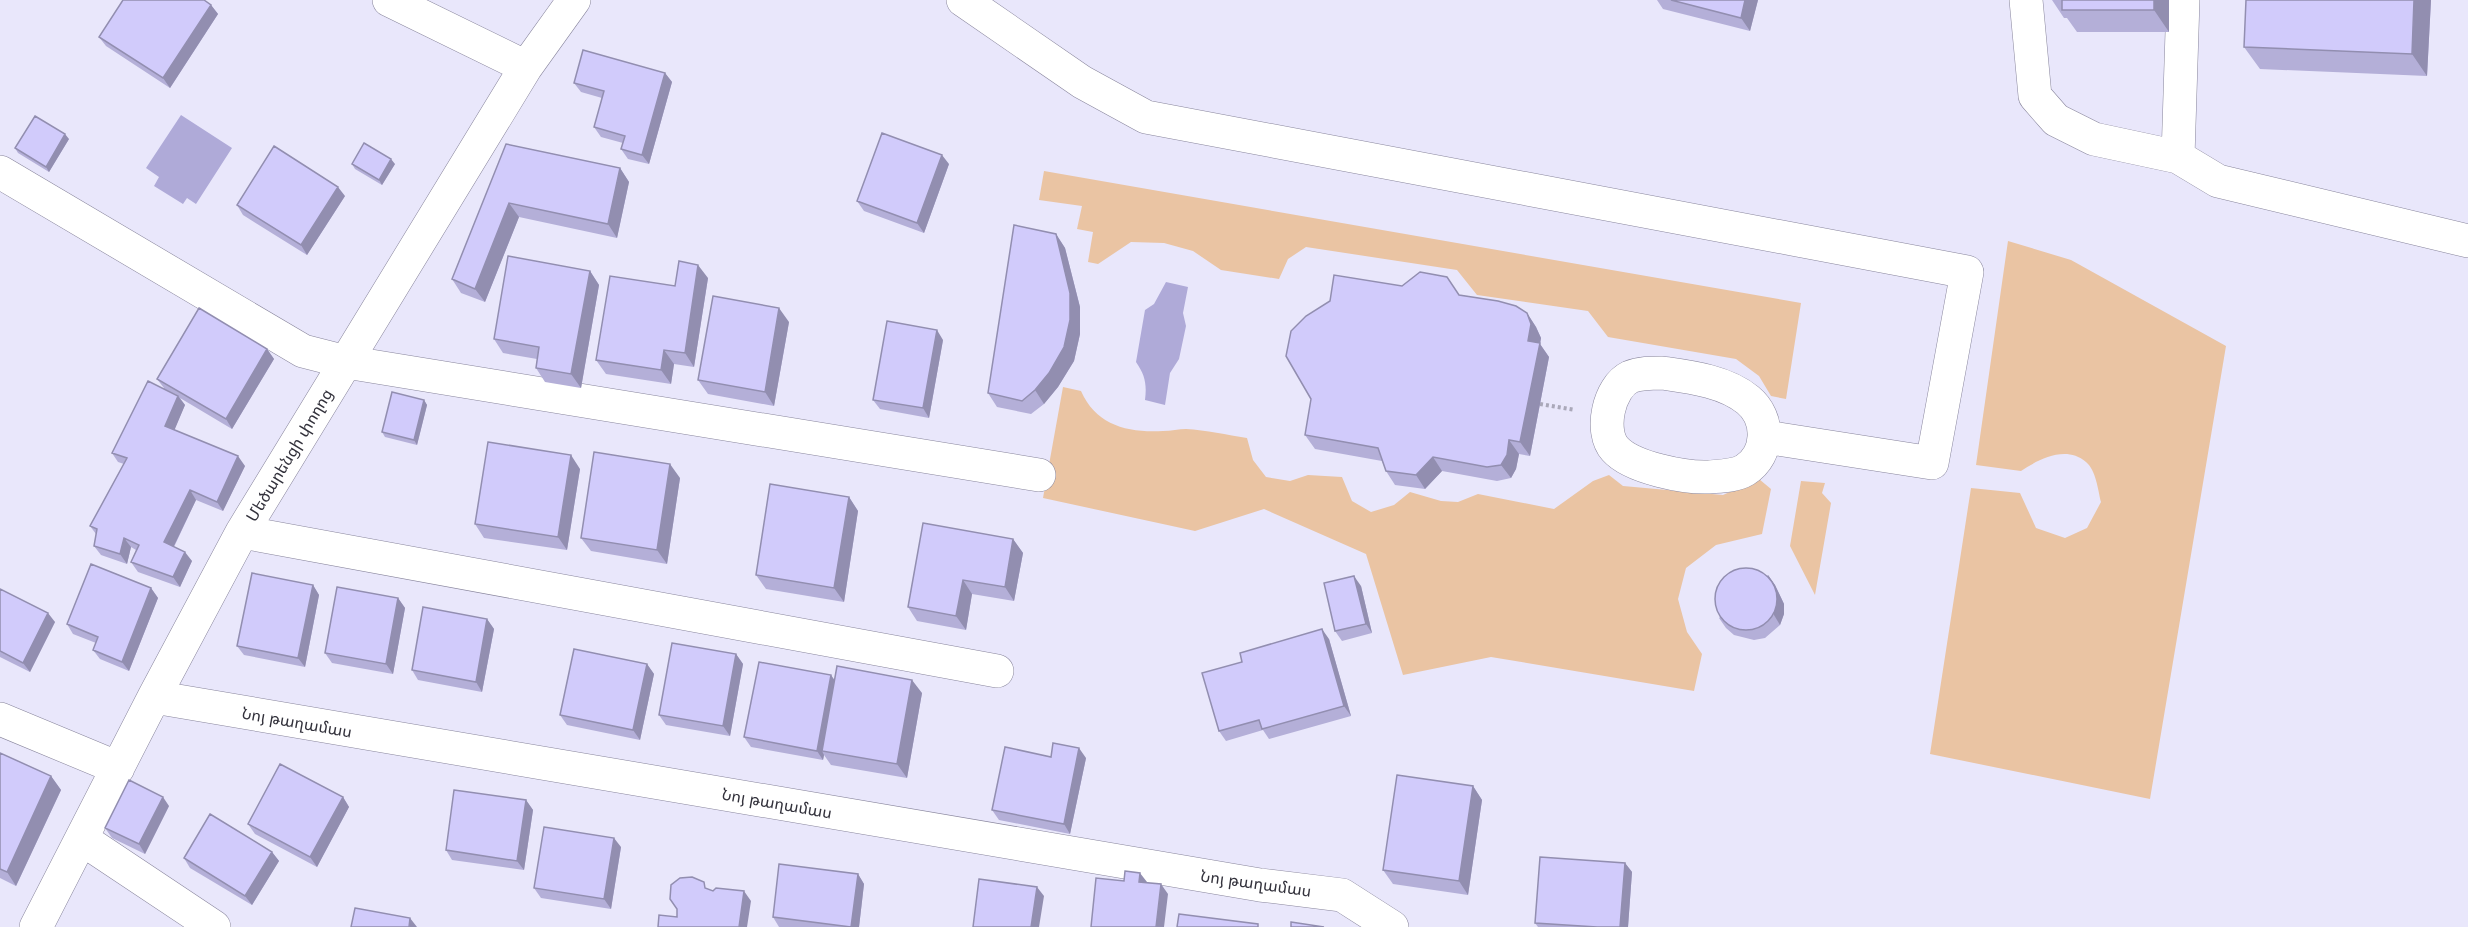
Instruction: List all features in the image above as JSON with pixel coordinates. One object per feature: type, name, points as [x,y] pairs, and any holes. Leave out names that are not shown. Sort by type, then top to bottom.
[{"type":"street","points":[[389,0],[526,67]]},
{"type":"street","name":"Մեծարենցի փողոց","points":[[36,927],[242,532],[526,67],[574,0]]},
{"type":"street","points":[[963,0],[1082,82],[1146,117],[1967,272],[1932,463],[1765,437]]},
{"type":"street","points":[[2026,0],[2035,96],[2056,120],[2094,139],[2178,157],[2218,181],[2468,241]]},
{"type":"street","points":[[2178,157],[2182,0]]},
{"type":"street","points":[[0,172],[303,351],[346,362],[1039,475]]},
{"type":"street","points":[[1662,373],[1709,381],[1748,400],[1760,413],[1765,437],[1755,460],[1744,470],[1726,476],[1701,477],[1650,467],[1628,459],[1615,449],[1608,437],[1608,415],[1617,388],[1629,378],[1643,374],[1662,373]]},
{"type":"street","points":[[242,532],[997,671]]},
{"type":"street","name":"Նոյ թաղամաս","points":[[154,697],[1237,881],[1342,895],[1392,927]]},
{"type":"street","points":[[0,719],[118,768]]},
{"type":"street","points":[[82,839],[214,927]]},
{"type":"path","points":[[1540,404],[1582,411]]},
{"type":"shaded area","points":[[181,115],[232,148],[196,204],[187,198],[183,204],[154,186],[159,177],[146,168]]},
{"type":"shaded area","points":[[1044,171],[1801,303],[1786,399],[1771,396],[1759,376],[1736,359],[1608,337],[1588,311],[1477,295],[1457,270],[1306,247],[1288,259],[1279,279],[1221,270],[1193,251],[1164,243],[1131,242],[1098,264],[1088,262],[1093,232],[1077,229],[1082,206],[1039,200]]},
{"type":"shaded area","points":[[2008,241],[2071,260],[2226,346],[2150,799],[1930,754],[1971,488],[2020,493],[2036,528],[2065,538],[2087,528],[2101,502],[2092,470],[2078,457],[2061,454],[2044,458],[2021,471],[1976,465]]},
{"type":"shaded area","points":[[1166,282],[1188,287],[1183,313],[1186,326],[1179,359],[1170,373],[1165,405],[1145,400],[1145,380],[1136,362],[1145,310],[1154,304]]},
{"type":"shaded area","points":[[1063,387],[1081,391],[1095,412],[1104,419],[1125,428],[1150,431],[1183,429],[1209,431],[1247,438],[1253,460],[1266,477],[1290,481],[1308,475],[1342,477],[1352,501],[1371,512],[1394,505],[1410,492],[1441,501],[1458,502],[1478,494],[1554,509],[1593,481],[1609,475],[1623,486],[1723,495],[1759,479],[1771,489],[1762,534],[1716,545],[1686,568],[1678,599],[1687,632],[1702,654],[1694,691],[1491,657],[1403,675],[1366,554],[1264,509],[1195,531],[1043,498]]},
{"type":"shaded area","points":[[1801,481],[1825,483],[1822,493],[1831,503],[1815,595],[1790,546]]},
{"type":"building","points":[[123,0],[204,0],[211,5],[163,78],[99,37]]},
{"type":"building","points":[[1671,0],[1745,0],[1741,18]]},
{"type":"building","points":[[2062,0],[2154,0],[2154,10],[2062,10]]},
{"type":"building","points":[[2246,0],[2414,0],[2412,54],[2244,47]]},
{"type":"building","points":[[583,50],[665,73],[642,155],[621,149],[625,136],[594,127],[604,91],[574,83]]},
{"type":"building","points":[[35,116],[65,134],[46,167],[15,148]]},
{"type":"building","points":[[882,133],[942,155],[917,223],[857,201]]},
{"type":"building","points":[[364,143],[391,159],[379,180],[352,164]]},
{"type":"building","points":[[506,144],[620,168],[608,224],[509,203],[475,289],[452,279]]},
{"type":"building","points":[[274,146],[338,187],[301,245],[237,205]]},
{"type":"building","points":[[1014,225],[1056,234],[1070,293],[1070,320],[1064,347],[1049,373],[1022,401],[988,393]]},
{"type":"building","points":[[508,256],[590,271],[571,374],[536,368],[539,347],[494,339]]},
{"type":"building","points":[[679,261],[698,265],[685,353],[664,350],[661,370],[596,360],[610,276],[675,286]]},
{"type":"building","points":[[1420,272],[1447,277],[1459,295],[1516,306],[1527,313],[1531,324],[1528,341],[1540,343],[1520,442],[1509,440],[1507,455],[1501,465],[1487,467],[1433,457],[1416,475],[1386,471],[1378,448],[1305,435],[1311,399],[1286,356],[1291,331],[1306,316],[1330,301],[1334,275],[1402,286]]},
{"type":"building","points":[[713,296],[779,308],[765,392],[698,380]]},
{"type":"building","points":[[199,308],[267,349],[226,419],[157,379]]},
{"type":"building","points":[[887,321],[937,330],[923,408],[873,400]]},
{"type":"building","points":[[148,381],[178,396],[165,426],[238,456],[217,502],[190,490],[164,542],[185,552],[173,577],[131,562],[139,545],[124,538],[120,554],[94,546],[97,529],[90,526],[127,458],[112,453]]},
{"type":"building","points":[[392,392],[424,400],[414,440],[382,432]]},
{"type":"building","points":[[488,442],[571,455],[558,537],[475,524]]},
{"type":"building","points":[[594,452],[670,464],[657,550],[581,538]]},
{"type":"building","points":[[770,484],[849,497],[834,588],[756,575]]},
{"type":"building","points":[[923,523],[1013,539],[1005,587],[963,580],[956,616],[908,607]]},
{"type":"building","points":[[91,564],[151,588],[122,662],[93,650],[98,637],[67,624]]},
{"type":"building","points":[[1740,568],[1752,568],[1768,577],[1775,587],[1777,599],[1775,611],[1768,621],[1752,630],[1740,630],[1729,625],[1720,616],[1715,605],[1715,593],[1720,582],[1729,573]]},
{"type":"building","points":[[252,573],[313,585],[298,658],[237,646]]},
{"type":"building","points":[[1354,576],[1366,624],[1335,631],[1324,583]]},
{"type":"building","points":[[337,587],[398,598],[386,664],[325,653]]},
{"type":"building","points":[[0,589],[48,613],[23,663],[0,651]]},
{"type":"building","points":[[423,607],[487,619],[476,682],[412,670]]},
{"type":"building","points":[[1322,629],[1344,706],[1262,729],[1259,720],[1219,731],[1202,673],[1242,662],[1240,653]]},
{"type":"building","points":[[672,643],[736,654],[723,726],[659,715]]},
{"type":"building","points":[[574,649],[647,664],[633,730],[560,715]]},
{"type":"building","points":[[759,662],[831,675],[817,751],[744,737]]},
{"type":"building","points":[[837,666],[912,680],[897,764],[822,751]]},
{"type":"building","points":[[1053,743],[1079,748],[1064,824],[992,810],[1005,747],[1051,757]]},
{"type":"building","points":[[0,753],[51,776],[7,872],[0,869]]},
{"type":"building","points":[[280,764],[343,797],[310,857],[248,824]]},
{"type":"building","points":[[1397,775],[1473,786],[1459,881],[1383,870]]},
{"type":"building","points":[[129,780],[163,797],[139,844],[105,828]]},
{"type":"building","points":[[454,790],[526,800],[517,861],[446,850]]},
{"type":"building","points":[[210,814],[272,852],[245,896],[184,858]]},
{"type":"building","points":[[544,827],[614,838],[604,899],[534,888]]},
{"type":"building","points":[[1540,857],[1625,863],[1620,927],[1535,923]]},
{"type":"building","points":[[779,864],[858,874],[851,927],[773,917]]},
{"type":"building","points":[[1125,871],[1140,873],[1139,882],[1161,884],[1156,927],[1091,927],[1096,878],[1124,881]]},
{"type":"building","points":[[692,877],[704,882],[705,888],[713,891],[716,888],[744,891],[739,927],[658,927],[659,915],[677,917],[677,909],[670,899],[671,885],[680,878]]},
{"type":"building","points":[[979,879],[1037,887],[1031,927],[973,927]]},
{"type":"building","points":[[355,908],[410,918],[409,927],[351,927]]},
{"type":"building","points":[[1179,914],[1258,924],[1258,927],[1177,927]]},
{"type":"building","points":[[1291,922],[1324,927],[1291,927]]}]
